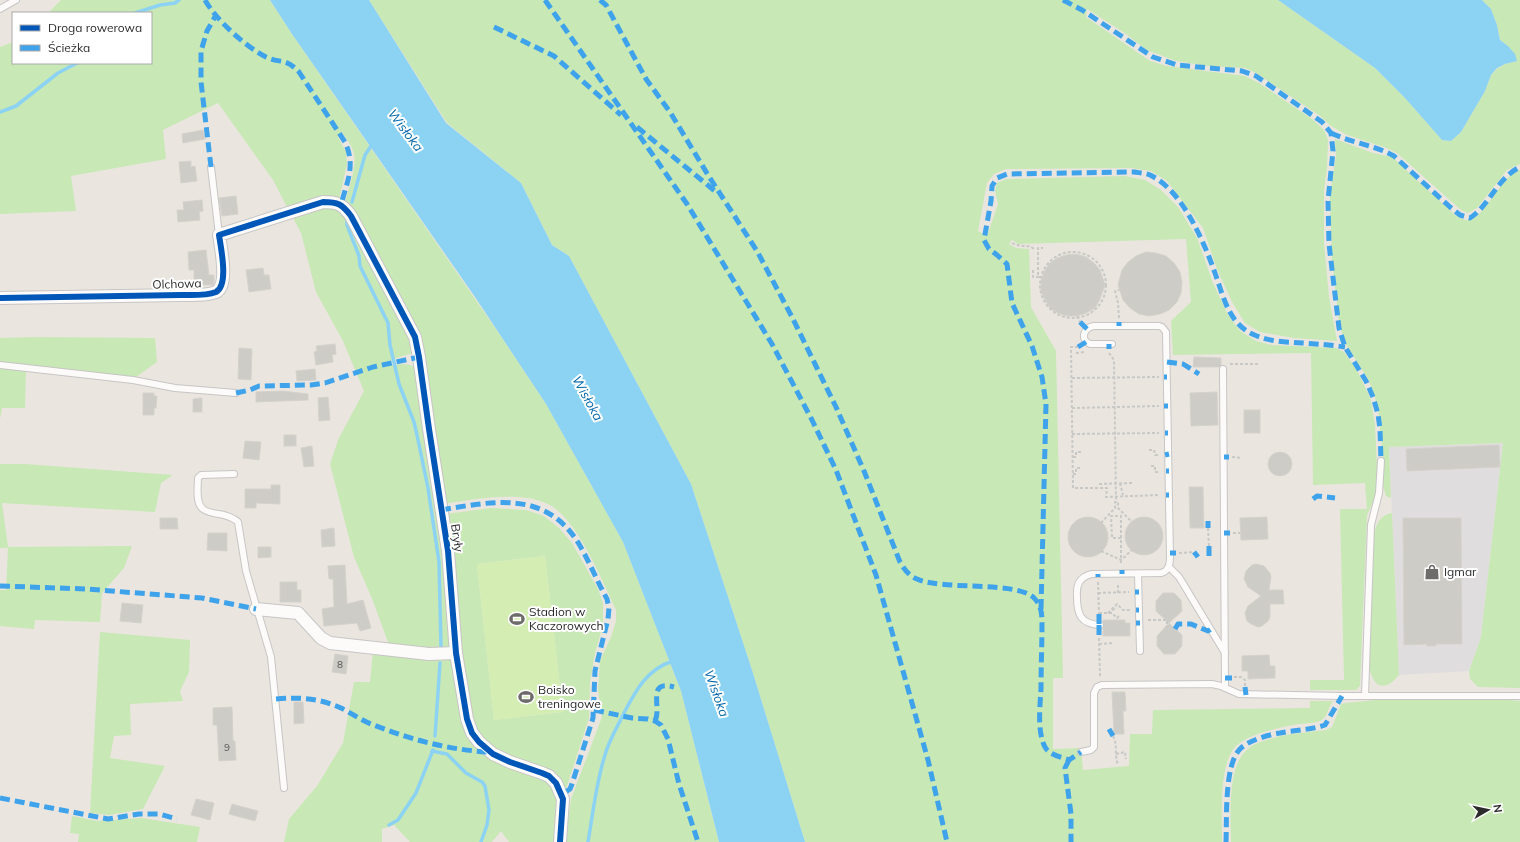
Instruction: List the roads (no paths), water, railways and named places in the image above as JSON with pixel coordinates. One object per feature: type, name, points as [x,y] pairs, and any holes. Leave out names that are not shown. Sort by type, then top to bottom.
[{"type":"street","name":"Bryły","points":[[219,235],[323,202],[341,205],[345,207],[351,216],[415,337],[420,357],[429,429],[448,551],[456,653],[472,733],[479,742],[493,754],[510,762],[549,776],[558,786],[563,799],[560,842]]},
{"type":"street","name":"Olchowa","points":[[0,298],[211,294],[221,287],[224,280],[219,235]]},
{"type":"street","points":[[256,609],[298,613],[321,638],[330,643],[429,654],[456,653]]},
{"type":"lane","points":[[0,9],[16,0]]},
{"type":"lane","points":[[211,167],[219,235]]},
{"type":"lane","points":[[1100,625],[1089,623],[1083,620],[1079,615],[1076,589],[1078,583],[1086,576],[1092,574],[1138,574],[1166,572],[1169,568],[1170,557],[1166,332],[1159,326],[1094,326],[1085,330],[1084,338],[1087,343],[1112,344]]},
{"type":"lane","points":[[0,365],[133,380],[175,388],[236,393]]},
{"type":"lane","points":[[1223,367],[1226,654],[1225,688]]},
{"type":"lane","points":[[1365,696],[1371,525],[1379,493],[1381,461]]},
{"type":"lane","points":[[234,474],[201,475],[198,478],[198,499],[202,509],[228,516],[238,522],[246,571],[271,657],[284,788]]},
{"type":"lane","points":[[1169,568],[1179,577],[1226,654]]},
{"type":"lane","points":[[1138,574],[1140,651]]},
{"type":"lane","points":[[1081,752],[1091,750],[1094,746],[1094,693],[1100,685],[1216,684],[1239,694],[1520,696]]},
{"type":"water","name":"Wisłoka","points":[[270,0],[369,0],[446,123],[521,183],[552,245],[569,256],[691,484],[752,670],[805,842],[719,842],[681,691],[623,542],[546,404],[475,297],[292,34]]},
{"type":"water","points":[[1278,0],[1482,0],[1491,9],[1497,25],[1500,40],[1515,54],[1517,61],[1497,68],[1491,75],[1485,91],[1461,132],[1451,141],[1442,140],[1405,98],[1375,68]]},
{"type":"waterway","points":[[138,12],[160,5],[175,3],[179,0]]},
{"type":"waterway","points":[[0,112],[16,106],[58,73],[75,64]]},
{"type":"waterway","points":[[352,202],[365,155],[373,143]]},
{"type":"waterway","points":[[347,220],[347,225],[359,256],[360,266],[388,323],[390,345],[399,384],[414,422],[417,435],[428,488],[439,562],[441,647]]},
{"type":"waterway","points":[[588,842],[599,776],[611,739],[633,696],[643,681],[656,669],[673,661]]},
{"type":"waterway","points":[[435,736],[440,663]]},
{"type":"waterway","points":[[389,825],[398,820],[416,793],[433,750]]},
{"type":"waterway","points":[[432,751],[447,754],[466,773],[482,782],[485,786],[489,810],[487,825],[481,842]]},
{"type":"place","name":"Igmar","points":[[1432,572]]},
{"type":"place","name":"Stadion w Kaczorowych","points":[[517,619]]},
{"type":"place","name":"Boisko treningowe","points":[[526,697]]}]
